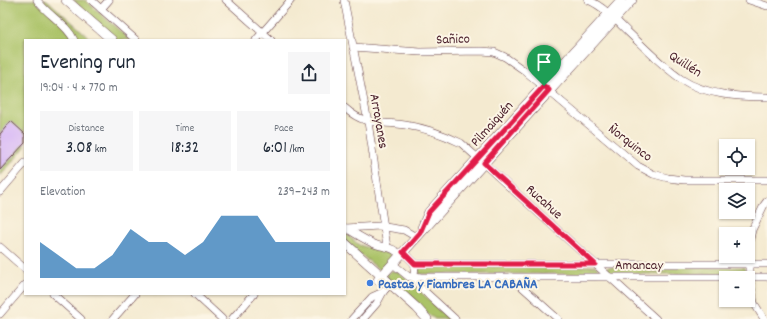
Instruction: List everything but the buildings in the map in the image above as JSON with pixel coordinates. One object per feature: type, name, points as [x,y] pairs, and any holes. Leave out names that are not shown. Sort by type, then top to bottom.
[{"type":"main road","points":[[66,0],[111,39]]},
{"type":"main road","name":"Pilmaiquén","points":[[380,278],[418,235],[429,212],[481,160],[611,16],[621,0]]},
{"type":"main road","name":"Pilmaiquén","points":[[611,16],[632,0]]},
{"type":"main road","points":[[346,245],[380,278],[386,288],[422,319]]},
{"type":"main road","points":[[346,252],[380,278]]},
{"type":"main road","points":[[386,288],[417,308],[427,319]]},
{"type":"street","points":[[37,0],[42,7],[71,33],[74,39]]},
{"type":"street","points":[[91,0],[135,39]]},
{"type":"street","points":[[101,9],[109,0]]},
{"type":"street","points":[[226,0],[269,39]]},
{"type":"street","points":[[257,39],[291,0]]},
{"type":"street","name":"Arrayanes","points":[[344,0],[368,122],[387,247]]},
{"type":"street","name":"Quillén","points":[[588,0],[611,16],[660,62],[682,79],[701,88],[727,95],[767,97]]},
{"type":"street","points":[[749,0],[767,6]]},
{"type":"street","name":"Sañico","points":[[353,47],[420,52],[482,50],[494,52],[505,57],[546,88]]},
{"type":"street","name":"Ñorquinco","points":[[546,88],[638,166],[653,174],[684,180],[767,180]]},
{"type":"street","points":[[346,109],[368,122]]},
{"type":"street","name":"Rucahue","points":[[368,122],[404,125],[428,130],[445,135],[461,143],[656,319]]},
{"type":"street","points":[[0,192],[24,164]]},
{"type":"street","points":[[749,271],[749,244],[752,230],[767,201]]},
{"type":"street","points":[[346,228],[384,227],[404,230],[418,235]]},
{"type":"street","points":[[346,228],[378,245],[402,253],[415,264],[414,276],[420,287],[455,319]]},
{"type":"street","points":[[0,247],[24,268]]},
{"type":"street","points":[[393,264],[406,275],[414,276]]},
{"type":"street","name":"Amancay","points":[[415,264],[767,264]]},
{"type":"street","name":"Amancay","points":[[414,276],[611,278],[719,277]]},
{"type":"street","points":[[511,277],[558,319]]},
{"type":"street","name":"Amancay","points":[[755,277],[767,277]]},
{"type":"street","points":[[0,314],[24,286]]},
{"type":"street","points":[[352,319],[372,297],[386,288]]},
{"type":"street","points":[[363,319],[378,301],[386,288]]},
{"type":"street","points":[[54,295],[81,319]]},
{"type":"street","points":[[113,319],[134,295]]},
{"type":"street","points":[[196,295],[222,319]]},
{"type":"street","points":[[232,319],[253,295]]},
{"type":"street","points":[[755,305],[764,319]]},
{"type":"green space","points":[[0,0],[47,0],[91,39],[24,39],[24,148],[0,176]]},
{"type":"green space","points":[[73,0],[85,0],[129,39],[116,39]]},
{"type":"green space","points":[[346,234],[359,245],[390,254],[392,259],[380,270],[346,243]]},
{"type":"green space","points":[[596,266],[600,271],[598,274],[420,274],[418,269],[419,267]]},
{"type":"green space","points":[[608,267],[744,267],[745,270],[719,271],[719,274],[610,274],[606,271]]},
{"type":"green space","points":[[391,271],[400,273],[450,319],[435,319],[419,308],[387,280],[387,274]]},
{"type":"place","name":"Pastas y Fiambres LA CABAÑA","points":[[370,283]]},
{"type":"route","points":[[544,86],[549,90],[484,163],[595,264],[415,264],[403,252],[420,233],[426,215],[544,86]]}]
